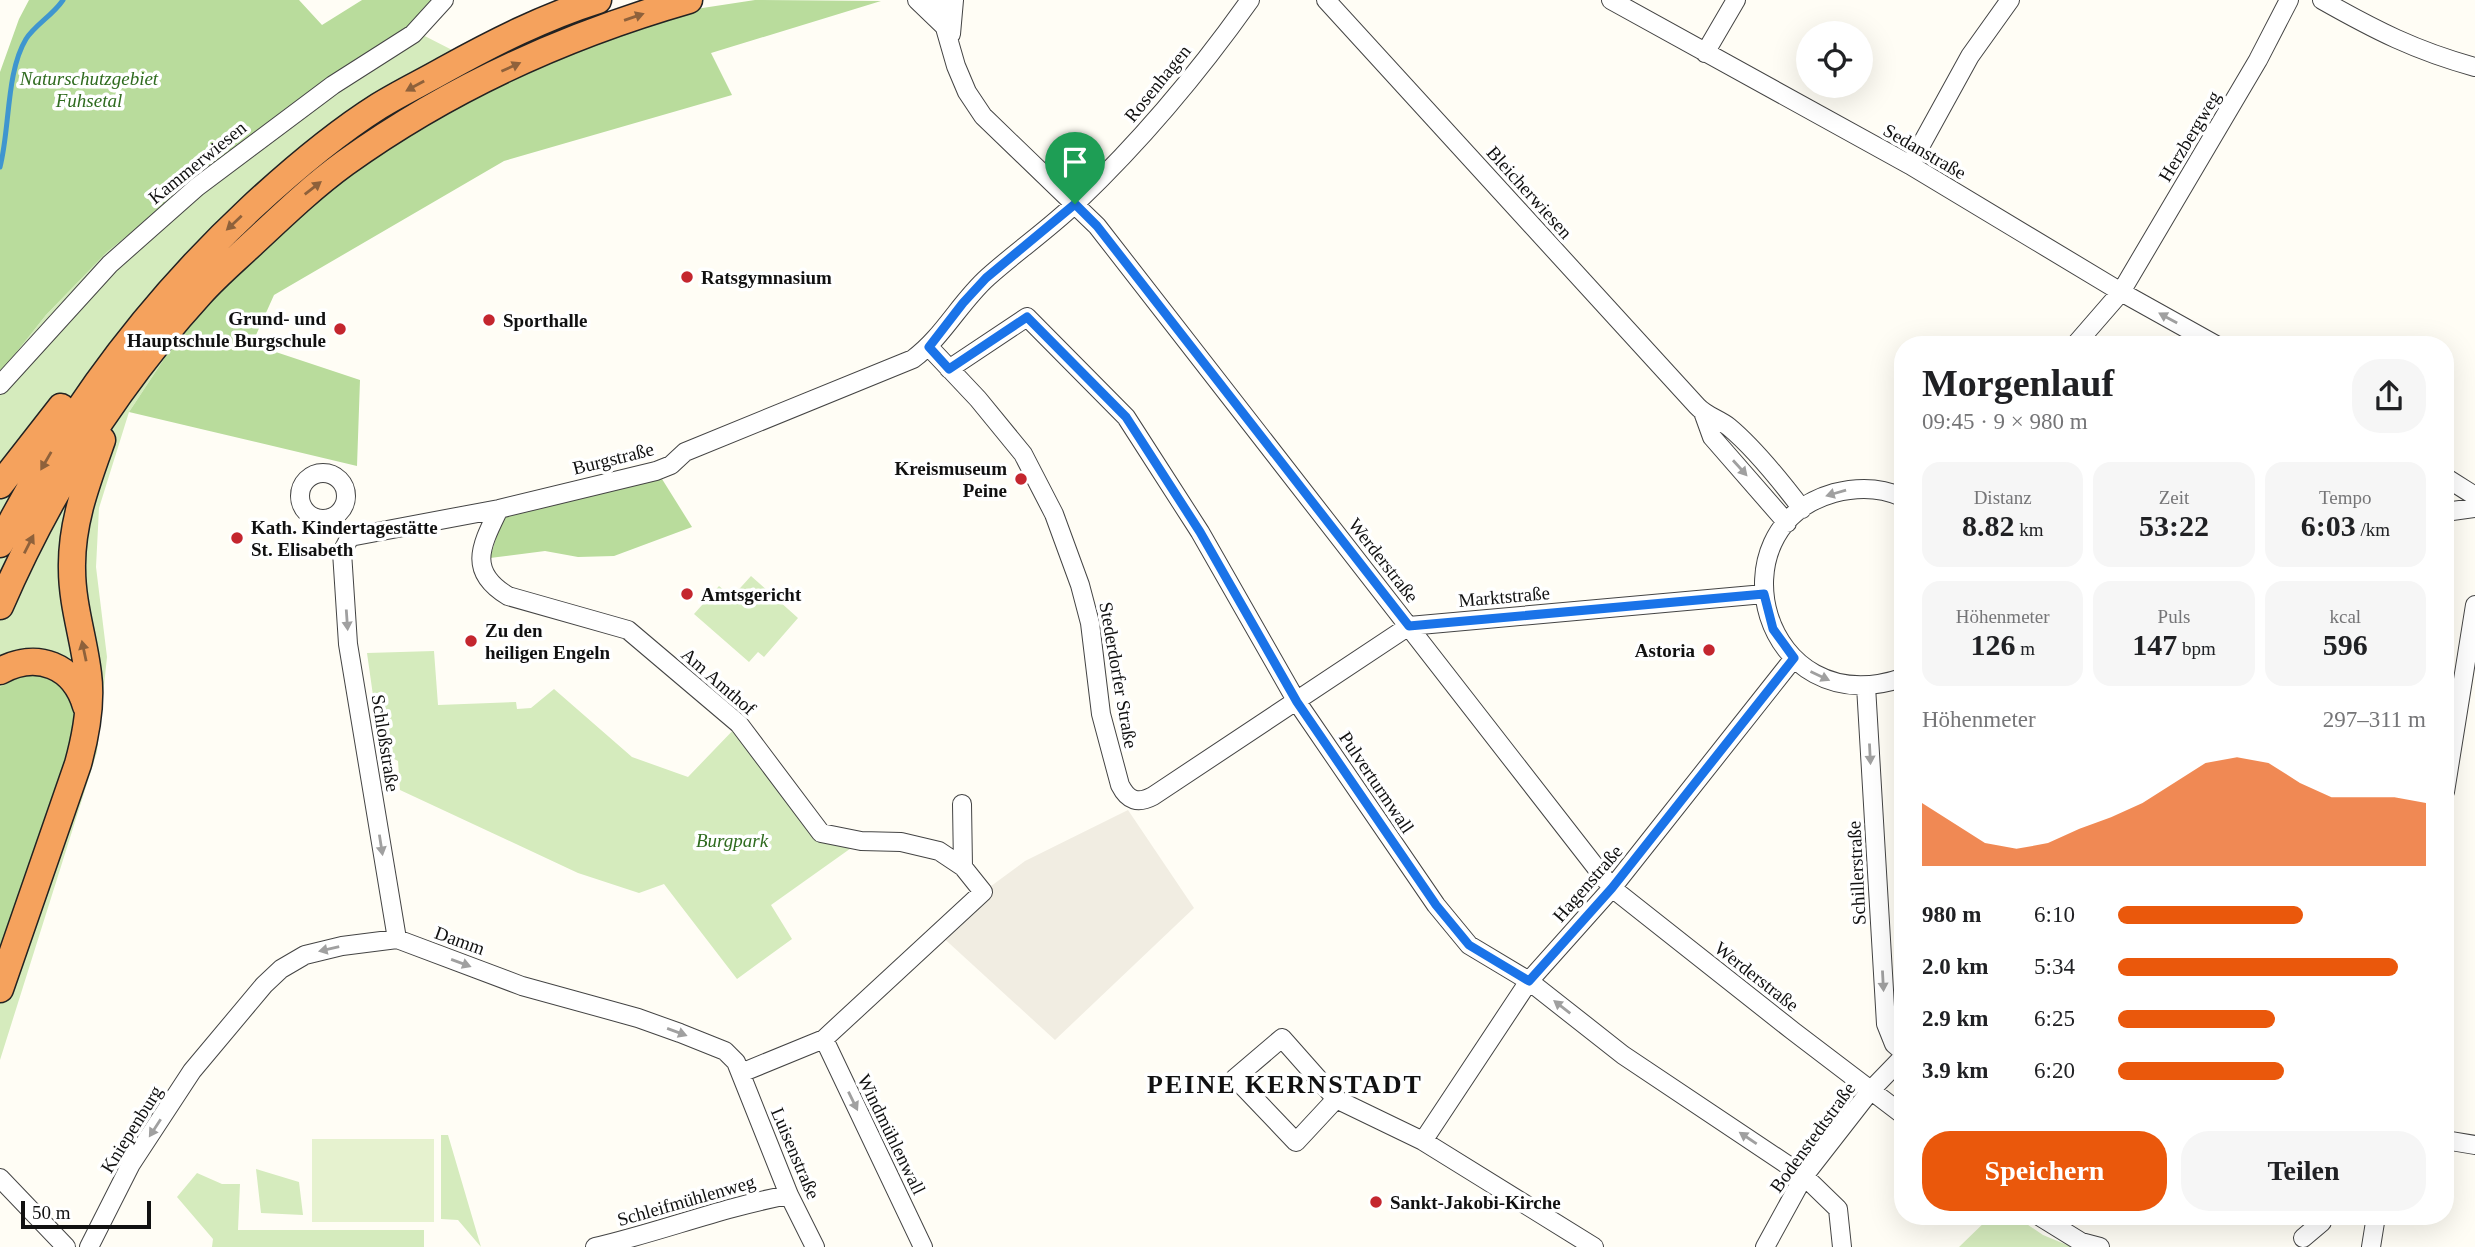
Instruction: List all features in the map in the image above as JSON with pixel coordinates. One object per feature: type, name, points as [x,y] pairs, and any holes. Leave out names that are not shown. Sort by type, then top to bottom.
[{"type":"highway","points":[[0,544],[54,447],[132,334],[181,277],[292,169],[391,100],[474,53],[568,9],[597,0]]},
{"type":"highway","points":[[0,606],[73,465],[156,345],[201,293],[298,200],[346,162],[486,78],[580,36],[689,0]]},
{"type":"highway","points":[[0,485],[71,395],[96,383]]},
{"type":"highway","points":[[0,989],[78,764],[87,719],[89,677],[75,607],[72,549],[80,503],[117,399]]},
{"type":"highway","points":[[0,671],[11,665],[35,661],[59,668],[77,684],[83,695],[87,719]]},
{"type":"street","name":"Kammerwiesen","points":[[0,385],[110,264],[197,187],[333,85],[413,34],[444,0]]},
{"type":"street","points":[[917,0],[943,25]]},
{"type":"street","name":"Werderstraße","points":[[937,0],[956,66],[967,92],[983,116],[1097,226],[1612,888],[1894,1108]]},
{"type":"street","points":[[950,44],[954,0]]},
{"type":"street","name":"Rosenhagen","points":[[872,377],[913,359],[929,347],[986,278],[1075,204],[1126,155],[1250,0]]},
{"type":"street","name":"Bleicherwiesen","points":[[1326,0],[1703,412],[1728,427],[1785,487],[1801,509]]},
{"type":"street","name":"Sedanstraße","points":[[1611,0],[1910,165],[2121,292],[2200,336]]},
{"type":"street","points":[[1706,53],[1736,0]]},
{"type":"street","points":[[1910,165],[1970,56],[2010,0]]},
{"type":"street","name":"Herzbergweg","points":[[2121,292],[2258,60],[2288,0]]},
{"type":"street","points":[[2322,0],[2388,37],[2435,56],[2475,67]]},
{"type":"street","points":[[2082,336],[2121,292]]},
{"type":"street","name":"Pulverturmwall","points":[[949,369],[1027,317],[1126,417],[1200,532],[1297,702],[1436,905],[1469,945],[1529,981],[1623,1055],[1804,1176],[1838,1209],[1842,1247]]},
{"type":"street","name":"Stederdorfer Straße","points":[[929,347],[978,399],[1023,454],[1054,514],[1080,585],[1090,623],[1101,714],[1120,785],[1132,800]]},
{"type":"street","name":"Burgstraße","points":[[346,545],[656,471],[671,465],[685,452],[839,387],[872,377]]},
{"type":"street","name":"Bleicherwiesen","points":[[1703,412],[1712,437],[1787,523]]},
{"type":"street","points":[[2454,483],[2475,496]]},
{"type":"street","points":[[1894,495],[1874,489],[1848,489],[1824,496],[1801,509],[1776,538],[1764,575],[1764,594],[1773,629],[1794,658],[1809,670],[1846,685],[1866,686],[1894,680]]},
{"type":"street","points":[[2454,511],[2475,508]]},
{"type":"street","name":"Am Amthof","points":[[499,509],[482,553],[482,568],[486,580],[495,588],[508,596],[628,630],[739,724],[821,833],[861,841],[901,842],[939,851],[963,867],[984,892],[824,1039]]},
{"type":"street","points":[[337,515],[346,545]]},
{"type":"street","name":"Schloßstraße","points":[[346,545],[348,644],[397,939]]},
{"type":"street","name":"Marktstraße","points":[[1132,800],[1144,801],[1153,796],[1409,626],[1764,594]]},
{"type":"street","points":[[2454,736],[2475,605]]},
{"type":"street","name":"Hagenstraße","points":[[1423,1142],[1529,981],[1612,888],[1794,658]]},
{"type":"street","name":"Schillerstraße","points":[[1866,686],[1886,1024],[1894,1044]]},
{"type":"street","points":[[962,804],[963,867]]},
{"type":"street","name":"Damm","points":[[192,1071],[252,998],[281,969],[311,953],[397,939],[522,986],[638,1018],[680,1033],[725,1051],[736,1062],[741,1073]]},
{"type":"street","points":[[1336,1099],[1296,1142],[1235,1078],[1282,1038],[1336,1099],[1423,1142],[1594,1247]]},
{"type":"street","points":[[741,1073],[824,1039]]},
{"type":"street","name":"Windmühlenwall","points":[[824,1039],[923,1247]]},
{"type":"street","name":"Bodenstedtstraße","points":[[1765,1247],[1804,1176],[1871,1090],[1894,1066]]},
{"type":"street","name":"Kniepenburg","points":[[90,1244],[131,1164],[192,1071]]},
{"type":"street","name":"Luisenstraße","points":[[741,1073],[789,1195],[815,1247]]},
{"type":"street","points":[[2454,1142],[2475,1145]]},
{"type":"street","points":[[0,1178],[66,1247]]},
{"type":"street","name":"Schleifmühlenweg","points":[[595,1247],[636,1242],[753,1202],[789,1195]]},
{"type":"street","points":[[2054,1225],[2081,1242],[2100,1247]]},
{"type":"street","points":[[2303,1238],[2318,1225]]},
{"type":"street","points":[[2371,1247],[2375,1225]]},
{"type":"green space","name":"Naturschutzgebiet Fuhsetal","points":[[29,0],[299,0],[322,25],[362,0],[433,0],[411,29],[286,108],[107,252],[46,315],[0,373],[0,72],[19,19]]},
{"type":"green space","points":[[755,0],[881,1],[711,53],[732,95],[504,161],[274,295],[252,344],[360,380],[357,466],[129,412],[183,330],[252,253],[357,170],[503,76],[663,14]]},
{"type":"green space","points":[[411,29],[503,76],[357,170],[183,330],[129,412],[99,508],[96,567],[107,657],[97,752],[0,1060],[0,373],[46,315],[107,252],[286,108]]},
{"type":"green space","points":[[662,479],[692,527],[614,556],[578,557],[545,551],[490,558],[503,515]]},
{"type":"green space","points":[[751,576],[798,618],[764,657],[758,652],[749,662],[694,614],[719,586],[732,597]]},
{"type":"green space","name":"Burgpark","points":[[434,651],[438,705],[516,702],[517,709],[531,708],[554,689],[632,757],[688,777],[739,724],[809,818],[861,841],[771,905],[792,939],[737,979],[664,884],[639,893],[578,873],[400,790],[398,761],[381,752],[367,653]]},
{"type":"green space","points":[[22,676],[42,676],[68,690],[80,711],[71,768],[0,945],[0,687]]},
{"type":"green space","points":[[441,1135],[448,1135],[481,1247],[458,1220],[441,1219]]},
{"type":"green space","points":[[312,1139],[434,1139],[434,1222],[312,1222]]},
{"type":"green space","points":[[256,1169],[299,1182],[303,1215],[261,1213]]},
{"type":"green space","points":[[197,1173],[222,1184],[240,1184],[238,1230],[424,1230],[424,1247],[212,1247],[213,1239],[177,1197]]},
{"type":"green space","points":[[1982,1225],[2028,1225],[2043,1235],[2072,1247],[1959,1247]]},
{"type":"shaded area","points":[[1128,810],[1194,908],[1055,1040],[938,933],[983,892],[1025,861]]},
{"type":"waterway","points":[[0,167],[12,84],[20,52],[30,34],[63,0]]},
{"type":"place","name":"Ratsgymnasium","points":[[687,277]]},
{"type":"place","name":"Sporthalle","points":[[489,320]]},
{"type":"place","name":"Grund- und Hauptschule Burgschule","points":[[340,329]]},
{"type":"place","name":"Kreismuseum Peine","points":[[1021,479]]},
{"type":"place","name":"Kath. Kindertagestätte St. Elisabeth","points":[[237,538]]},
{"type":"place","name":"Amtsgericht","points":[[687,594]]},
{"type":"place","name":"Zu den heiligen Engeln","points":[[471,641]]},
{"type":"place","name":"Astoria","points":[[1709,650]]},
{"type":"place","name":"Sankt-Jakobi-Kirche","points":[[1376,1202]]},
{"type":"district","name":"PEINE KERNSTADT","points":[[1285,1084]]},
{"type":"route","points":[[1075,204],[1097,226],[1409,626],[1764,594],[1773,629],[1794,658],[1612,888],[1529,981],[1469,945],[1436,905],[1297,702],[1200,532],[1126,417],[1027,317],[949,369],[929,347],[986,278],[1075,204]]}]
